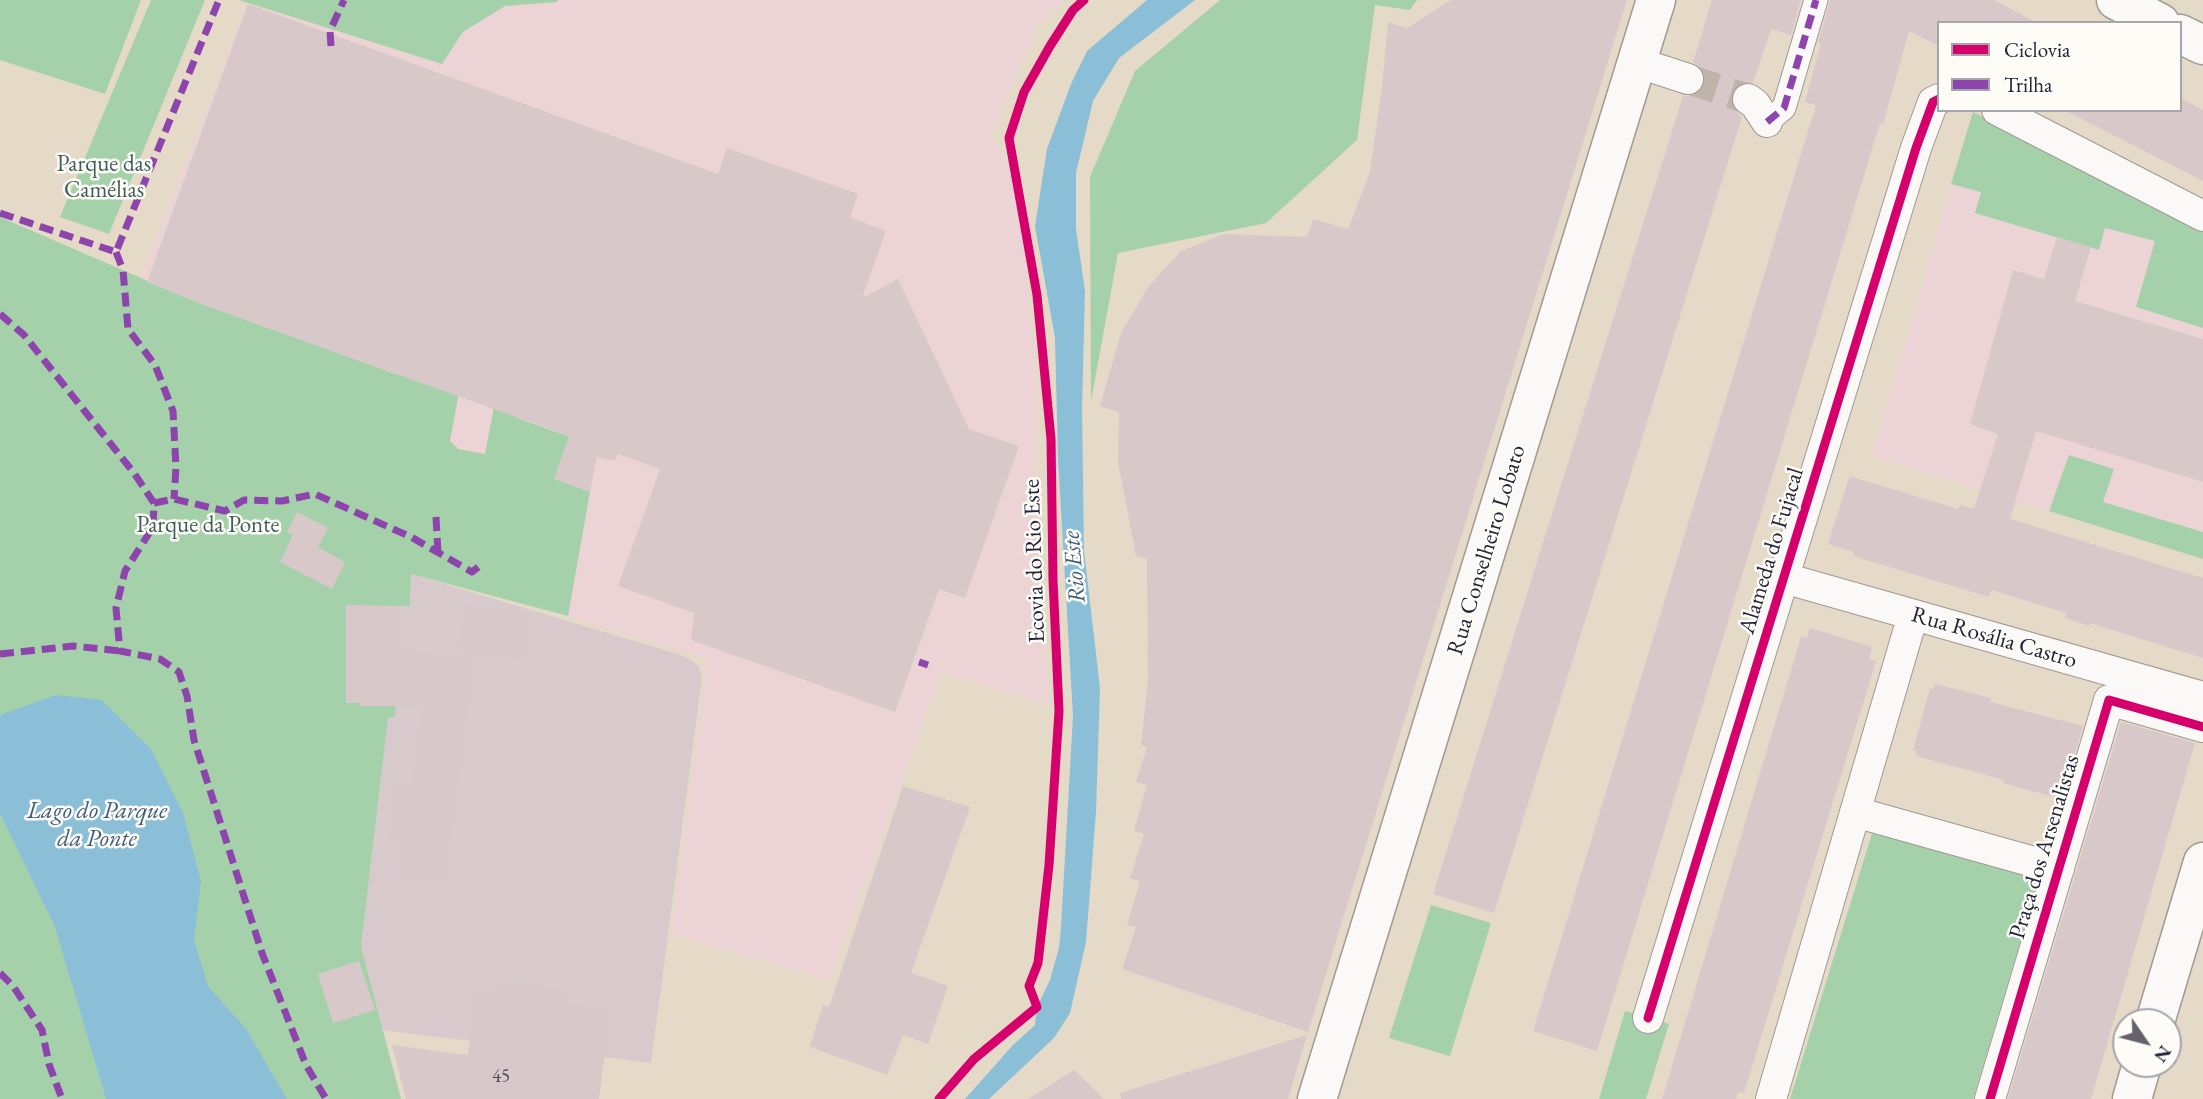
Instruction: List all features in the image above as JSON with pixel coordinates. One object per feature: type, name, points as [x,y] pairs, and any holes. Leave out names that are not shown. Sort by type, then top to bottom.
[{"type":"main road","name":"Rua Conselheiro Lobato","points":[[1317,1099],[1656,0]]},
{"type":"main road","points":[[2116,0],[2156,21]]},
{"type":"main road","points":[[2182,35],[2203,45]]},
{"type":"main road","points":[[2159,1008],[2203,862]]},
{"type":"main road","points":[[2132,1099],[2138,1078]]},
{"type":"street","points":[[1748,99],[1755,104],[1767,122],[1784,108],[1816,0]]},
{"type":"street","points":[[1636,62],[1688,79]]},
{"type":"street","name":"Alameda do Fujacal","points":[[1648,1018],[1916,148],[1933,102],[1937,100]]},
{"type":"street","points":[[2001,112],[2203,216]]},
{"type":"street","name":"Rua Rosália Castro","points":[[1784,578],[2203,697]]},
{"type":"street","points":[[1770,1099],[1913,615]]},
{"type":"street","name":"Praça dos Arsenalistas","points":[[1990,1099],[2109,700],[2203,727]]},
{"type":"street","name":"Praça dos Arsenalistas","points":[[1855,812],[2059,869]]},
{"type":"shaded area","points":[[558,0],[1064,0],[1038,24],[991,134],[1018,181],[1036,382],[1033,542],[1050,705],[942,672],[829,980],[672,934],[708,659],[568,616],[590,492],[595,446],[520,418],[495,402],[485,454],[458,449],[450,441],[460,387],[396,374],[199,303],[141,279],[247,4],[442,64],[463,32],[500,6]]},
{"type":"shaded area","points":[[1973,112],[2203,231],[2203,559],[1872,456]]},
{"type":"shaded area","points":[[411,574],[681,655],[699,667],[702,677],[651,1063],[382,1030],[361,947],[388,717],[395,717],[400,606],[410,606]]},
{"type":"green space","points":[[0,0],[141,0],[105,94],[0,60]]},
{"type":"green space","name":"Parque das Camélias","points":[[151,0],[205,0],[109,234],[60,217]]},
{"type":"green space","points":[[239,0],[558,0],[505,6],[463,32],[442,64]]},
{"type":"green space","points":[[1220,0],[1417,0],[1410,10],[1375,5],[1357,140],[1266,223],[1118,253],[1091,401],[1090,177],[1135,71]]},
{"type":"green space","points":[[1973,112],[2203,231],[2203,328],[2136,307],[2155,241],[2105,228],[2099,250],[1975,213],[1981,192],[1951,184]]},
{"type":"green space","name":"Parque da Ponte","points":[[0,217],[199,303],[396,374],[460,387],[450,441],[458,449],[485,454],[495,401],[520,419],[596,446],[568,616],[411,574],[410,606],[400,606],[395,717],[388,718],[361,947],[401,1099],[0,1099]]},
{"type":"green space","points":[[2069,455],[2114,469],[2103,502],[2203,532],[2203,559],[2049,511]]},
{"type":"green space","points":[[1874,827],[2040,876],[1973,1099],[1790,1099]]},
{"type":"green space","points":[[1431,905],[1491,923],[1450,1056],[1389,1038]]},
{"type":"green space","points":[[1625,1011],[1669,1024],[1646,1099],[1599,1099]]},
{"type":"water","name":"Rio Este","points":[[1147,0],[1195,0],[1119,58],[1093,101],[1076,173],[1076,229],[1085,291],[1082,408],[1084,551],[1100,688],[1096,812],[1086,942],[1070,1013],[1054,1038],[989,1099],[965,1099],[1013,1045],[1035,1025],[1037,1007],[1050,980],[1059,948],[1061,927],[1073,716],[1058,458],[1055,338],[1035,226],[1047,149],[1071,84],[1087,51]]},
{"type":"water","name":"Lago do Parque da Ponte","points":[[56,695],[102,700],[151,749],[183,813],[201,881],[194,940],[208,986],[246,1029],[287,1099],[106,1099],[55,927],[0,813],[0,718],[2,714]]},
{"type":"building","points":[[1451,0],[1627,0],[1308,1032],[1122,969],[1136,927],[1127,925],[1140,881],[1130,878],[1144,834],[1134,831],[1147,785],[1136,782],[1147,747],[1141,746],[1148,679],[1147,559],[1136,556],[1118,462],[1119,412],[1100,406],[1121,333],[1149,286],[1181,251],[1224,234],[1307,237],[1313,219],[1348,229],[1370,172],[1388,22],[1407,28]]},
{"type":"building","points":[[1712,0],[1801,0],[1791,35],[1771,29],[1753,83],[1740,83],[1734,88],[1732,107],[1742,117],[1494,913],[1433,894],[1683,96],[1699,92],[1705,84],[1701,68],[1693,62]]},
{"type":"building","points":[[1830,0],[1994,0],[2033,21],[1937,21],[1937,45],[1909,31],[1883,124],[1880,123],[1597,1051],[1533,1031],[1816,105],[1805,102],[1821,44],[1818,43]]},
{"type":"building","points":[[248,4],[718,174],[727,148],[858,194],[850,217],[886,231],[862,298],[898,279],[969,429],[1019,446],[965,598],[939,589],[895,712],[691,640],[694,613],[618,586],[660,469],[618,454],[615,461],[597,457],[590,492],[554,479],[569,436],[147,282]]},
{"type":"building","points":[[2182,99],[2203,110],[2203,181],[2068,112],[2182,112]]},
{"type":"building","points":[[2057,237],[2091,247],[2075,301],[2203,339],[2203,482],[2036,431],[2010,519],[2203,578],[2203,658],[2090,623],[2089,626],[2065,618],[2067,613],[1991,590],[1989,597],[1853,556],[1854,552],[1828,544],[1849,478],[1852,477],[1958,509],[1960,505],[1974,509],[1998,434],[1970,424],[2013,270],[2044,279]]},
{"type":"building","points":[[297,512],[328,528],[318,547],[345,562],[332,589],[280,562],[293,535],[287,532]]},
{"type":"building","points":[[346,605],[400,606],[399,650],[474,659],[444,881],[399,875],[404,841],[389,840],[396,784],[412,786],[423,706],[360,706],[360,703],[346,703]]},
{"type":"building","points":[[464,605],[529,612],[524,659],[459,652]]},
{"type":"building","points":[[1810,628],[1872,647],[1869,659],[1876,661],[1744,1093],[1738,1092],[1736,1099],[1662,1099],[1801,637],[1807,638]]},
{"type":"building","points":[[1935,684],[1991,698],[1990,702],[2083,726],[2061,799],[1916,756],[1917,751],[1913,750],[1930,688],[1933,690]]},
{"type":"building","points":[[2121,722],[2195,743],[2118,1008],[2112,1008],[2112,1027],[2091,1099],[2008,1099]]},
{"type":"building","points":[[903,786],[970,807],[911,973],[948,986],[928,1044],[903,1035],[887,1075],[810,1047],[823,1005],[829,1007]]},
{"type":"building","points":[[359,961],[375,1010],[333,1023],[318,974]]},
{"type":"building","points":[[500,983],[568,991],[567,1004],[610,1010],[599,1099],[406,1099],[392,1045],[468,1055],[475,992],[499,995]]},
{"type":"building","points":[[1307,1035],[1288,1099],[1121,1099],[1120,1093]]},
{"type":"building","points":[[1074,1070],[1104,1099],[1028,1099]]},
{"type":"tunnel","points":[[1688,79],[1748,99]]},
{"type":"marked path","points":[[0,213],[116,252],[219,0]]},
{"type":"marked path","points":[[331,46],[330,31],[344,0]]},
{"type":"marked path","points":[[1767,122],[1784,108],[1816,0]]},
{"type":"marked path","points":[[116,252],[123,270],[128,329],[155,365],[173,411],[176,467],[174,499]]},
{"type":"marked path","points":[[0,314],[24,335],[134,473],[154,503],[153,527],[125,571],[116,608],[120,651],[160,659],[179,672],[187,696],[194,740],[262,953],[306,1065],[326,1099]]},
{"type":"marked path","points":[[154,503],[174,499],[225,511],[244,500],[282,501],[315,494],[411,537],[472,572],[482,564]]},
{"type":"marked path","points":[[436,517],[438,553]]},
{"type":"marked path","points":[[0,654],[73,646],[120,651]]},
{"type":"marked path","points":[[919,662],[928,665]]},
{"type":"marked path","points":[[0,973],[13,986],[42,1030],[49,1064],[62,1099]]},
{"type":"cycle path","name":"Ecovia do Rio Este","points":[[1037,1007],[1029,986],[1038,963],[1049,865],[1059,711],[1053,580],[1051,439],[1037,295],[1009,138],[1024,92],[1073,10],[1084,0]]},
{"type":"cycle path","points":[[1648,1018],[1916,148],[1933,102],[1937,100]]},
{"type":"cycle path","points":[[1990,1099],[2109,700],[2203,727]]},
{"type":"cycle path","points":[[939,1099],[974,1059],[1037,1007]]}]
